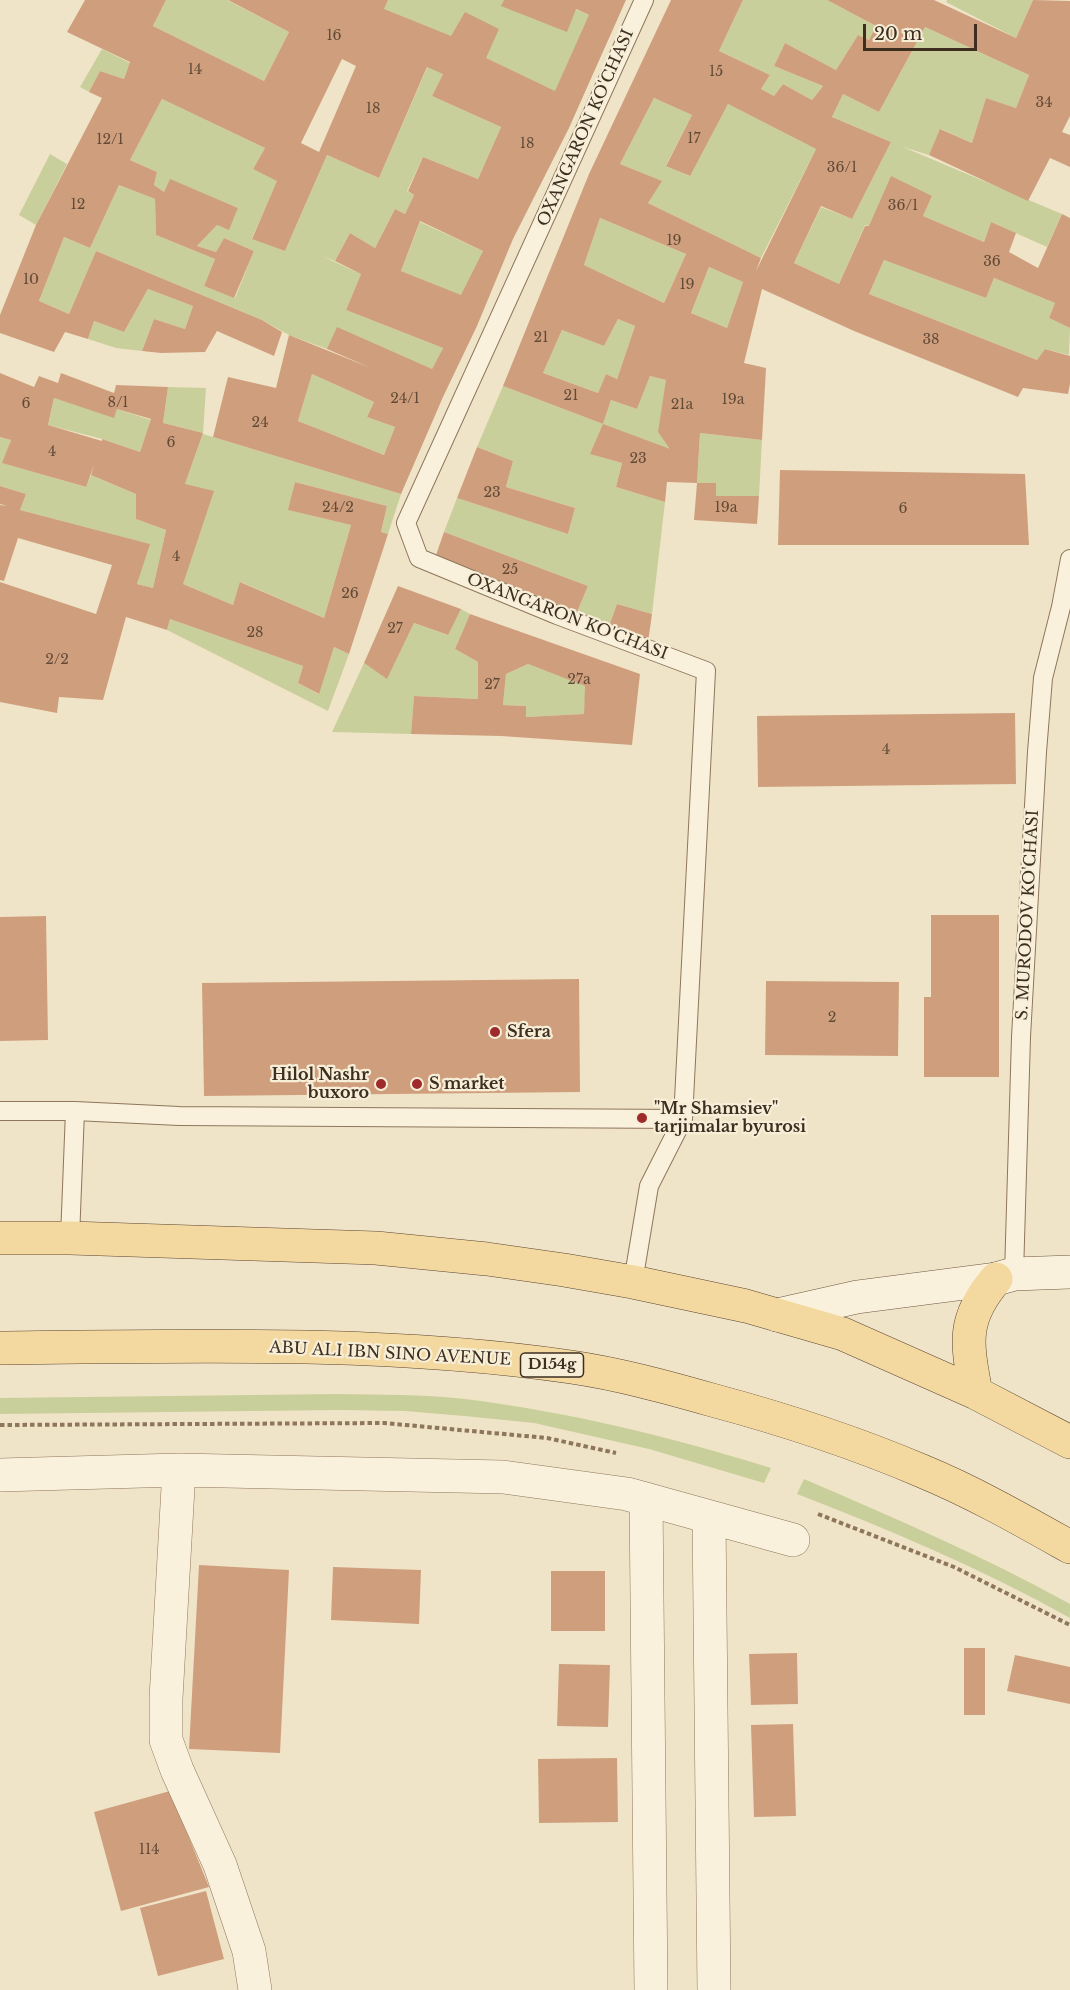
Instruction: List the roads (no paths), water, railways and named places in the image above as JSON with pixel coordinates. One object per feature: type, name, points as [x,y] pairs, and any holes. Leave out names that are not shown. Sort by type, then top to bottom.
[{"type":"main road","points":[[0,1239],[70,1238],[376,1248],[487,1259],[633,1282],[777,1315],[843,1334],[976,1393],[1070,1442]]},
{"type":"main road","points":[[976,1393],[969,1358],[968,1338],[971,1321],[985,1292],[1005,1277]]},
{"type":"main road","name":"ABU ALI IBN SINO AVENUE","points":[[0,1348],[212,1346],[350,1349],[486,1357],[573,1367],[659,1385],[781,1419],[846,1441],[924,1472],[1070,1547]]},
{"type":"street","points":[[777,1315],[857,1297],[1005,1277],[1070,1272]]},
{"type":"street","points":[[0,1475],[179,1470],[503,1477],[627,1494],[793,1540]]},
{"type":"street","points":[[179,1470],[166,1698],[166,1740],[220,1865],[249,1951],[255,1990]]},
{"type":"street","points":[[646,1499],[651,1990]]},
{"type":"street","points":[[709,1517],[714,1990]]},
{"type":"lane","name":"OXANGARON KO'CHASI","points":[[633,1282],[649,1186],[683,1119],[706,671],[557,615],[419,558],[406,523],[644,0]]},
{"type":"lane","name":"S. MURODOV KO'CHASI","points":[[1005,1277],[1043,678],[1061,607],[1070,559]]},
{"type":"lane","points":[[0,1111],[75,1111],[179,1116],[683,1119]]},
{"type":"lane","points":[[70,1238],[75,1111]]},
{"type":"place","name":"Sfera","points":[[495,1032]]},
{"type":"place","name":"Hilol Nashr buxoro","points":[[381,1084]]},
{"type":"place","name":"S market","points":[[417,1084]]},
{"type":"place","name":"\"Mr Shamsiev\" tarjimalar byurosi","points":[[642,1118]]}]
